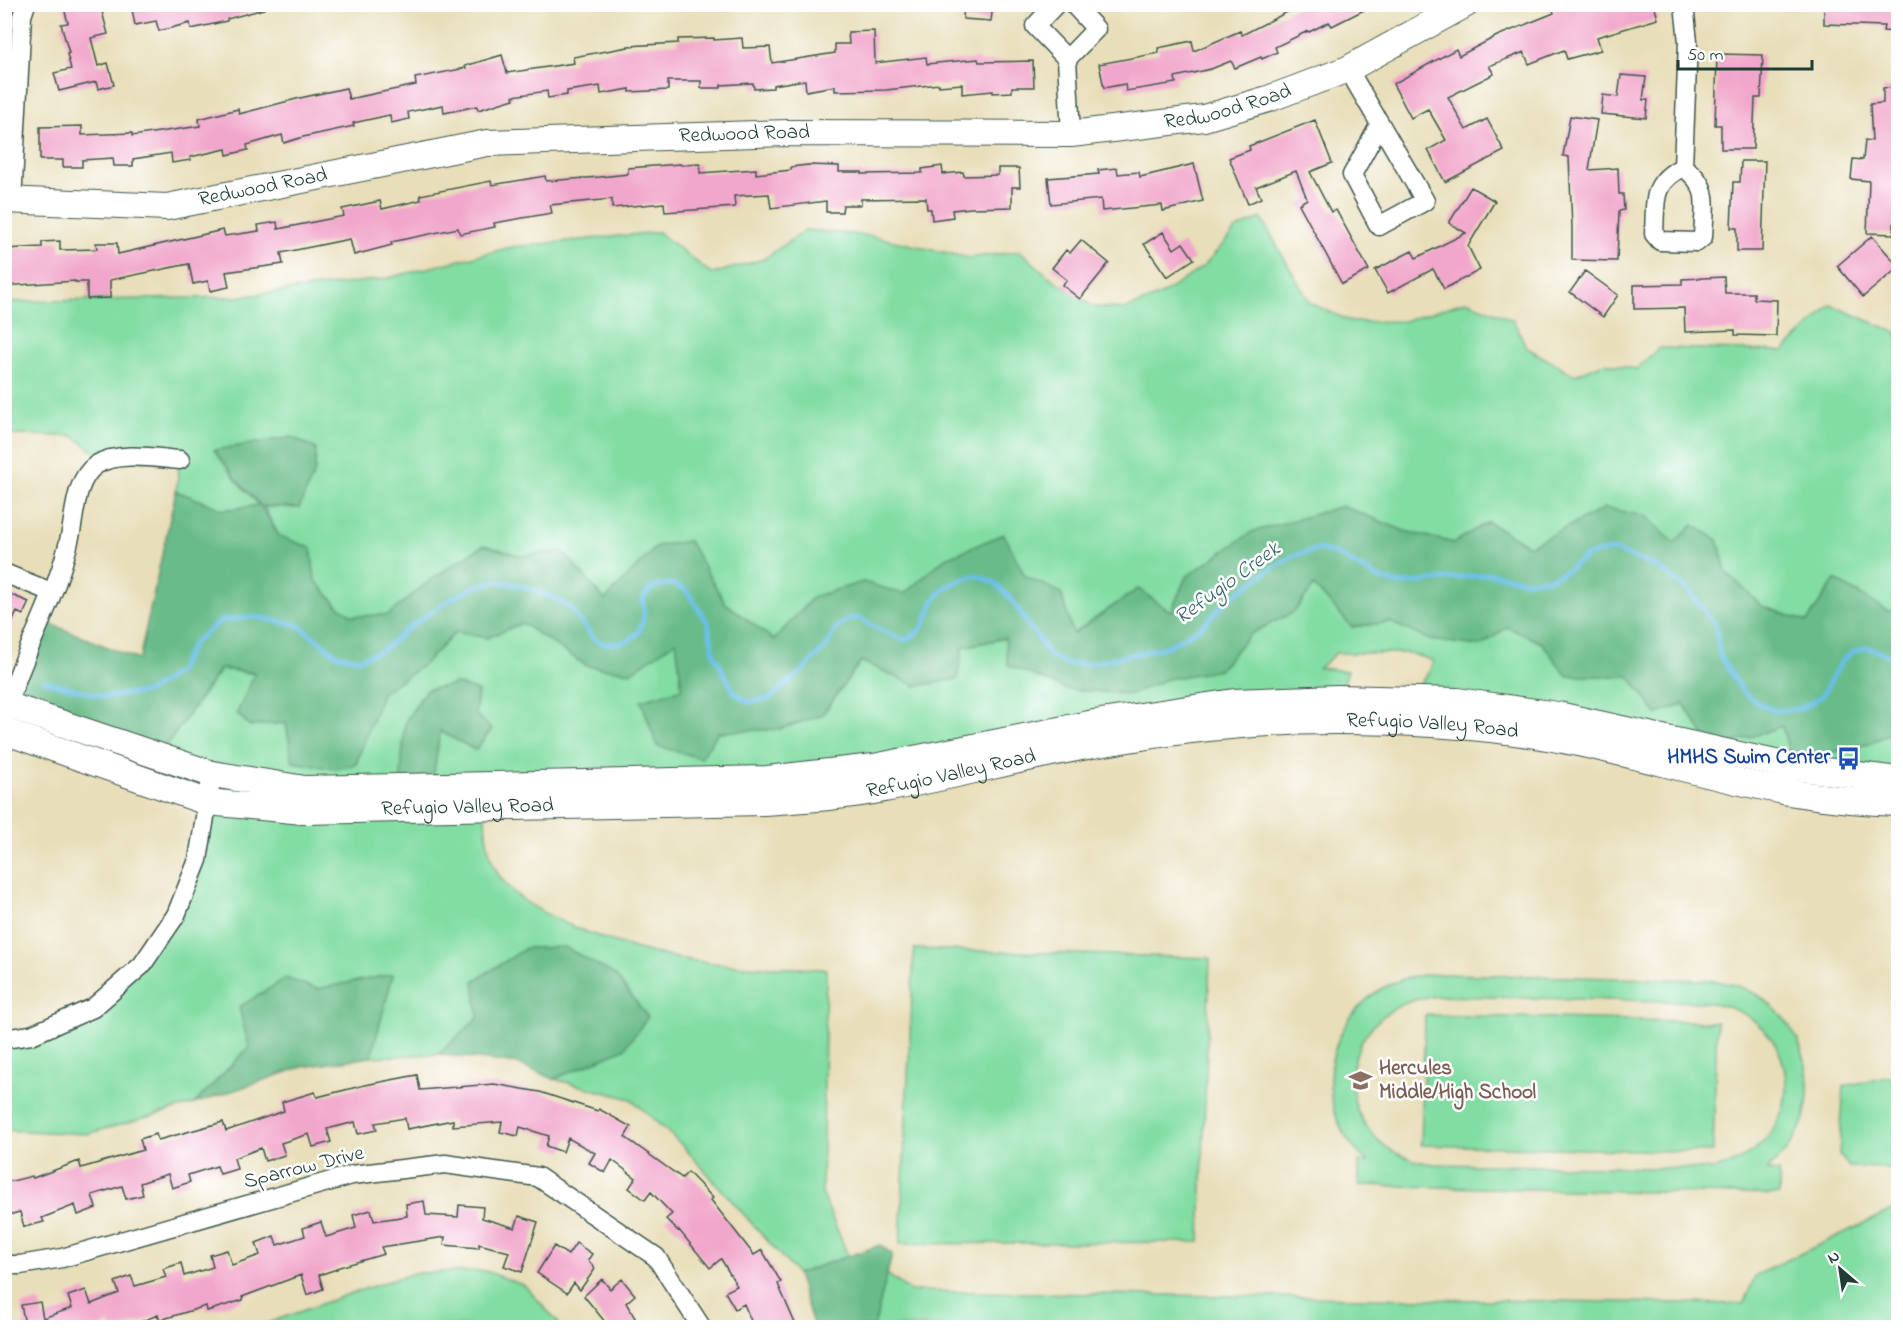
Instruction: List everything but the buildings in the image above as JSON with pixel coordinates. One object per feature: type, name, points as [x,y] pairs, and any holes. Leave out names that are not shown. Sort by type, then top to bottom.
[{"type":"street","points":[[8,201],[22,16],[26,4]]},
{"type":"street","points":[[1056,4],[1035,26],[1067,59],[1071,134]]},
{"type":"street","points":[[1067,59],[1096,29],[1073,4]]},
{"type":"street","name":"Redwood Road","points":[[8,201],[167,207],[487,143],[788,133],[1071,134],[1204,118],[1268,99],[1348,69],[1466,4]]},
{"type":"street","points":[[1683,167],[1688,42],[1684,4]]},
{"type":"street","points":[[1348,69],[1425,201],[1379,226],[1352,175],[1380,124]]},
{"type":"street","points":[[6,710],[51,591],[62,571],[79,492],[86,474],[106,459],[116,457],[180,460]]},
{"type":"street","points":[[4,573],[51,591]]},
{"type":"street","name":"Refugio Valley Road","points":[[6,710],[212,774],[305,789],[767,779],[873,767],[1094,723],[1234,702],[1338,698],[1457,701],[1546,713],[1793,767],[1899,780]]},
{"type":"street","name":"Refugio Valley Road","points":[[4,731],[207,802],[303,811],[764,802],[823,798],[882,790],[1098,744],[1169,733],[1242,725],[1332,721],[1432,724],[1545,737],[1648,758],[1800,794],[1851,801],[1899,803]]},
{"type":"street","points":[[4,1039],[31,1035],[93,1008],[142,965],[176,915],[198,860],[212,774]]},
{"type":"street","name":"Sparrow Drive","points":[[4,1265],[20,1265],[62,1258],[352,1175],[445,1164],[538,1178],[656,1257],[702,1328]]},
{"type":"green space","points":[[1261,218],[1310,303],[1352,322],[1404,321],[1467,301],[1513,320],[1527,348],[1575,375],[1605,363],[1636,369],[1659,348],[1784,351],[1831,305],[1898,333],[1898,607],[1889,612],[1835,580],[1807,622],[1761,606],[1726,572],[1718,540],[1674,543],[1605,508],[1529,546],[1488,522],[1454,543],[1404,531],[1343,506],[1252,532],[1186,577],[1171,612],[1138,589],[1072,634],[1061,593],[1025,576],[944,559],[904,594],[863,582],[813,597],[774,640],[725,603],[688,541],[657,546],[605,601],[562,551],[522,556],[484,545],[433,578],[388,615],[353,616],[338,606],[315,580],[311,548],[279,536],[264,507],[299,507],[215,450],[238,482],[259,505],[224,510],[176,491],[180,460],[106,460],[73,436],[5,435],[4,302],[236,297],[384,279],[512,247],[658,232],[712,274],[764,259],[805,230],[872,236],[969,258],[1020,251],[1047,275],[1094,307],[1126,309],[1161,295],[1204,266],[1236,229]]},
{"type":"green space","points":[[292,437],[316,449],[315,471],[299,508],[261,506],[279,536],[311,548],[315,580],[338,606],[353,616],[388,615],[433,578],[484,545],[522,556],[562,551],[605,600],[657,546],[689,541],[725,603],[774,640],[813,597],[863,582],[904,594],[944,559],[1004,534],[1025,576],[1061,593],[1073,634],[1138,589],[1171,612],[1186,577],[1252,532],[1343,506],[1404,531],[1454,543],[1488,522],[1529,546],[1605,508],[1646,516],[1674,543],[1693,525],[1718,540],[1726,572],[1762,606],[1807,622],[1835,580],[1889,612],[1898,607],[1898,729],[1869,744],[1843,749],[1793,767],[1782,726],[1713,750],[1684,704],[1657,714],[1629,676],[1567,676],[1542,643],[1507,627],[1481,646],[1430,640],[1390,622],[1352,627],[1314,586],[1294,612],[1250,634],[1219,670],[1167,679],[1131,694],[1066,689],[1008,665],[1005,638],[963,647],[957,679],[916,686],[861,661],[822,715],[780,729],[718,732],[701,758],[657,746],[641,700],[682,689],[676,641],[631,672],[587,666],[522,623],[487,638],[456,632],[423,665],[382,693],[356,764],[336,769],[293,762],[286,723],[250,726],[237,713],[255,673],[220,669],[159,756],[8,705],[41,620],[139,660],[176,491],[224,510],[260,505],[238,482],[214,450]]},
{"type":"green space","points":[[1314,586],[1352,627],[1390,622],[1430,640],[1481,646],[1507,627],[1542,643],[1567,676],[1629,676],[1657,714],[1684,704],[1713,749],[1782,726],[1793,767],[1843,749],[1869,744],[1898,729],[1898,780],[1790,767],[1608,725],[1516,708],[1424,700],[1419,685],[1429,672],[1433,661],[1410,653],[1336,653],[1319,668],[1348,671],[1338,698],[1234,702],[1094,723],[874,767],[767,779],[432,786],[440,731],[475,750],[491,729],[475,714],[478,692],[457,684],[426,690],[405,722],[400,787],[305,789],[212,774],[159,756],[221,669],[255,674],[237,713],[250,726],[286,723],[293,762],[336,769],[356,764],[382,693],[423,665],[456,632],[487,638],[522,623],[587,666],[631,672],[677,640],[682,689],[642,701],[657,746],[701,758],[718,732],[780,729],[822,715],[861,661],[916,686],[957,679],[963,647],[1006,638],[1008,665],[1066,689],[1131,694],[1167,679],[1219,670],[1250,634],[1294,612]]},
{"type":"green space","points":[[457,684],[478,691],[475,714],[492,729],[475,750],[440,731],[432,786],[400,787],[405,722],[426,690]]},
{"type":"green space","points":[[207,802],[484,807],[490,855],[496,870],[517,895],[557,919],[620,944],[674,958],[739,966],[826,969],[822,1193],[848,1256],[797,1274],[682,1145],[631,1099],[554,1079],[624,1049],[478,1018],[439,1054],[371,1057],[393,975],[317,989],[286,979],[249,1047],[194,1104],[87,1134],[5,1130],[5,1039],[93,1008],[176,915]]},
{"type":"green space","points":[[565,947],[615,975],[648,1017],[624,1049],[554,1079],[518,1064],[439,1054],[478,1018],[474,981],[526,948]]},
{"type":"green space","points":[[914,949],[1210,958],[1200,1242],[900,1244]]},
{"type":"green space","points":[[393,974],[371,1057],[302,1067],[194,1104],[249,1047],[239,1007],[286,978],[317,989]]},
{"type":"green space","points":[[1435,974],[1705,980],[1741,987],[1760,997],[1789,1025],[1799,1043],[1808,1083],[1807,1103],[1799,1131],[1787,1150],[1766,1171],[1779,1172],[1779,1195],[1359,1185],[1359,1162],[1368,1162],[1347,1139],[1333,1108],[1330,1085],[1332,1062],[1338,1041],[1349,1021],[1363,1003],[1381,989],[1403,979]],"holes":[[[1439,996],[1704,1002],[1738,1011],[1764,1029],[1779,1053],[1786,1081],[1783,1109],[1770,1134],[1747,1155],[1714,1169],[1434,1164],[1397,1153],[1372,1133],[1357,1107],[1352,1078],[1358,1049],[1375,1024],[1402,1005]]]},
{"type":"green space","points":[[1425,1015],[1717,1022],[1713,1152],[1421,1145]]},
{"type":"green space","points":[[1898,1076],[1898,1168],[1849,1167],[1839,1154],[1844,1086]]},
{"type":"green space","points":[[1898,1207],[1898,1327],[874,1327],[887,1274],[910,1291],[1743,1304],[1756,1275]]},
{"type":"green space","points":[[880,1245],[892,1254],[874,1327],[814,1327],[797,1274]]},
{"type":"green space","points":[[486,1271],[525,1286],[562,1327],[257,1327],[414,1273]]},
{"type":"waterway","name":"Refugio Creek","points":[[45,681],[104,697],[148,692],[178,672],[193,643],[222,620],[257,617],[298,625],[337,655],[359,659],[383,650],[411,626],[449,600],[472,588],[496,581],[526,587],[550,596],[571,608],[593,638],[605,644],[619,643],[629,640],[639,632],[644,616],[643,599],[649,590],[660,585],[673,584],[686,590],[708,623],[714,654],[734,692],[748,702],[769,699],[827,646],[835,629],[848,619],[860,618],[904,640],[922,628],[935,599],[943,590],[976,575],[995,583],[1010,598],[1051,657],[1068,664],[1088,664],[1166,647],[1200,628],[1229,599],[1275,566],[1296,555],[1319,549],[1339,555],[1378,578],[1400,584],[1492,574],[1527,581],[1551,578],[1568,570],[1585,557],[1615,550],[1657,567],[1689,591],[1716,626],[1720,656],[1742,691],[1757,703],[1775,711],[1800,709],[1821,697],[1842,661],[1852,652],[1867,647],[1892,657],[1898,657]]},
{"type":"place","name":"HMHS Swim Center","points":[[1848,758]]},
{"type":"place","name":"Hercules Middle/High School","points":[[1361,1081]]}]
